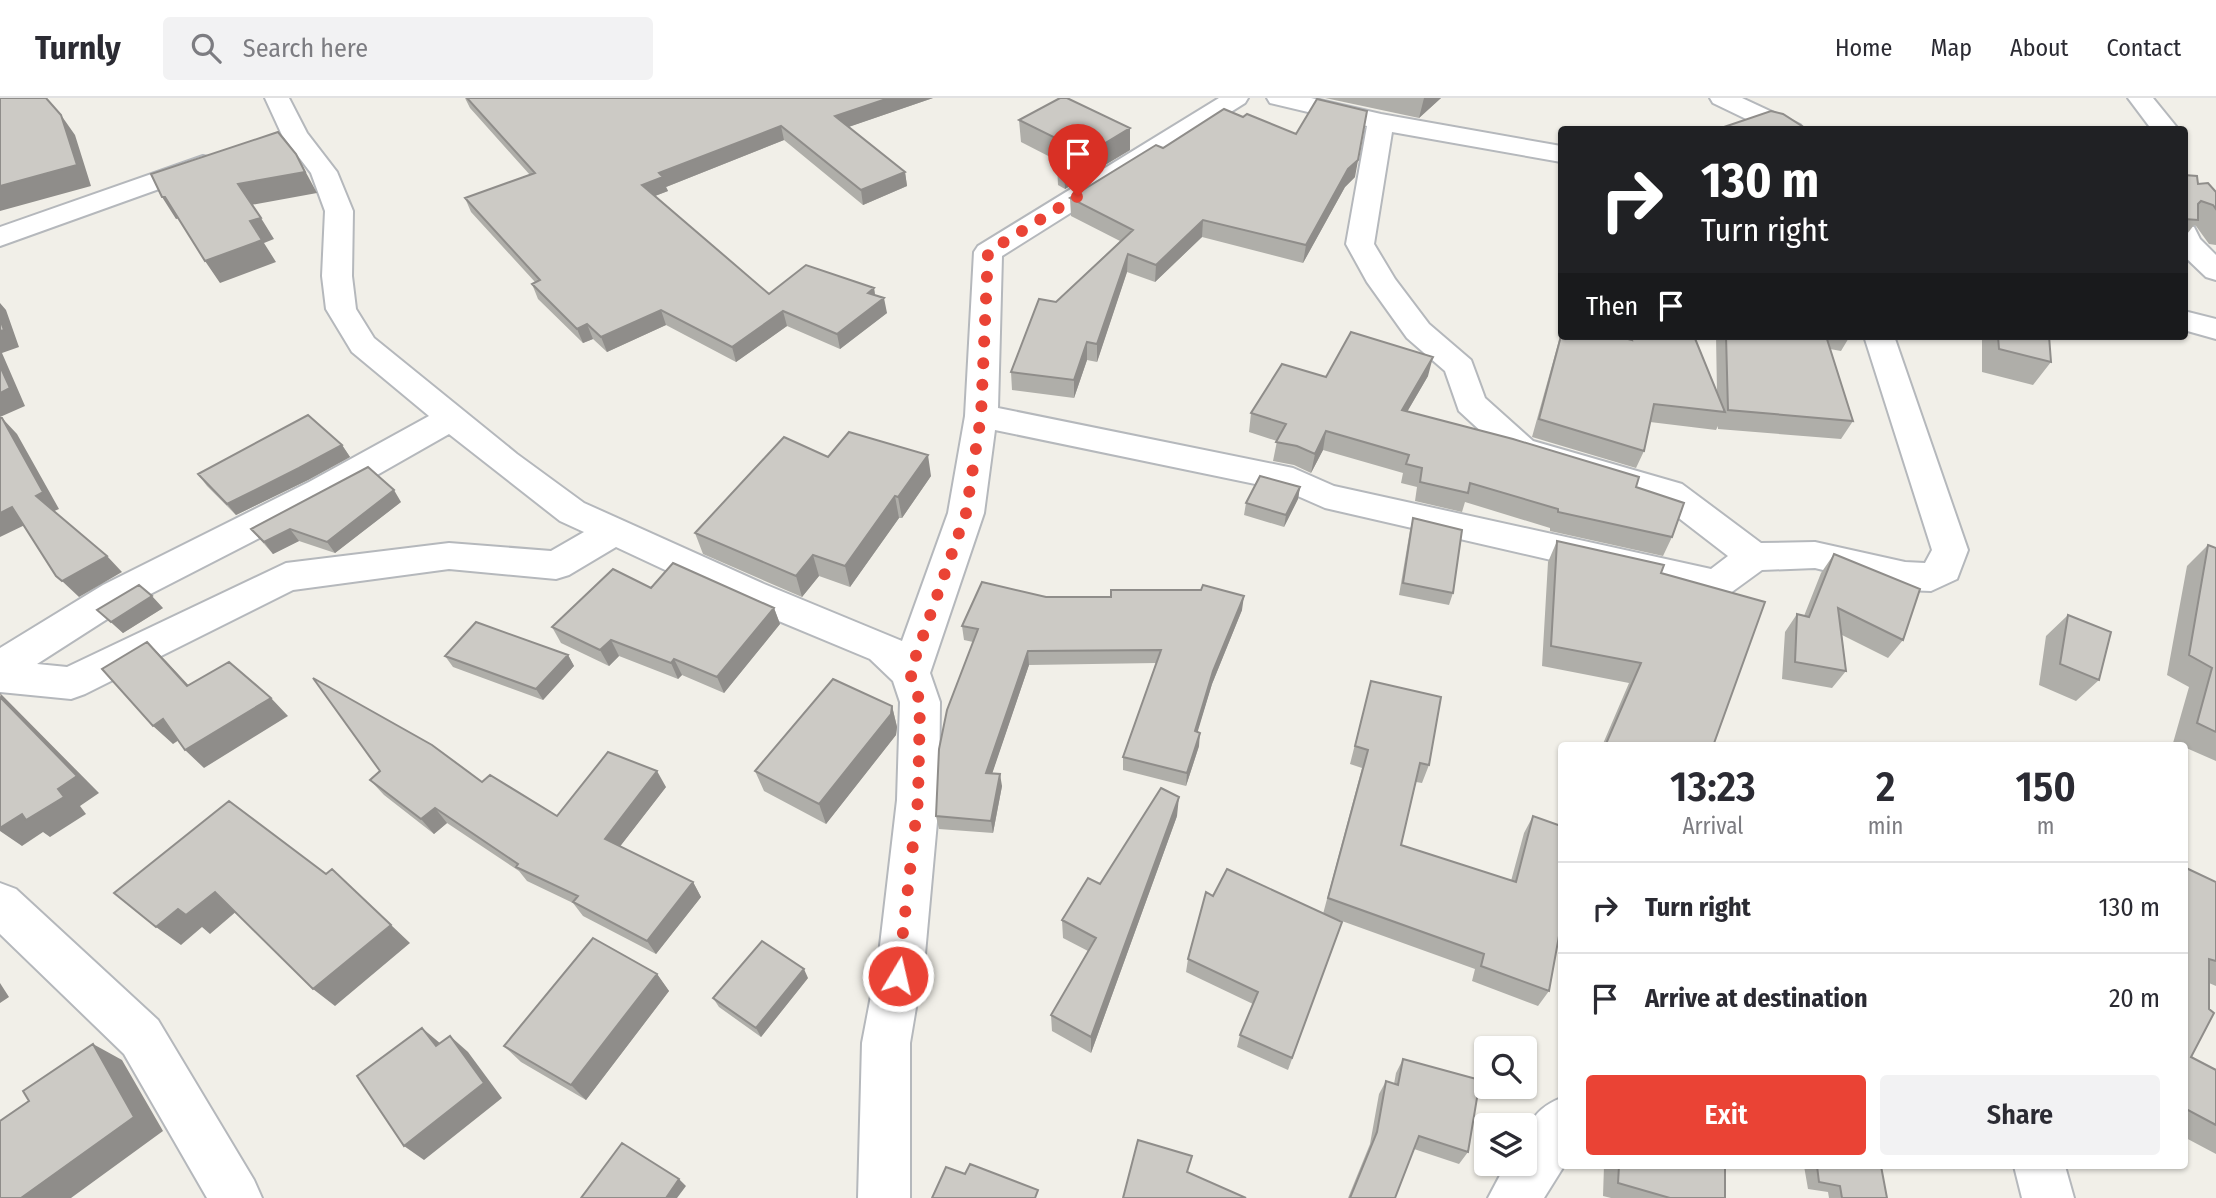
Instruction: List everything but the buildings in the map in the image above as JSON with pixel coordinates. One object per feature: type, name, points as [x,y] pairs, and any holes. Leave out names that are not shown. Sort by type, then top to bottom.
[{"type":"street","points":[[277,98],[283,139],[324,172],[340,211],[337,276],[341,309],[363,345],[572,512],[751,594],[884,648],[910,673],[920,702],[918,800],[902,954],[886,1043],[884,1198]]},
{"type":"street","points":[[910,673],[966,513],[981,416],[988,252],[1236,98]]},
{"type":"street","points":[[1279,98],[1381,122],[1558,153]]},
{"type":"street","points":[[1721,98],[1782,126]]},
{"type":"street","points":[[2140,98],[2163,126]]},
{"type":"street","points":[[1381,122],[1360,244],[1382,282],[1419,331],[1460,368],[1470,403],[1521,449],[1670,493],[1754,557]]},
{"type":"street","points":[[0,237],[223,158]]},
{"type":"street","points":[[2188,244],[2216,271]]},
{"type":"street","points":[[981,416],[1293,480],[1325,496],[1716,584],[1754,557],[1815,555],[1905,576],[1931,577],[1944,569],[1950,550],[1880,340]]},
{"type":"street","points":[[0,668],[116,596],[321,491],[451,418]]},
{"type":"street","points":[[0,676],[71,683],[286,577],[449,556],[556,565],[613,532]]},
{"type":"street","points":[[0,904],[141,1037],[236,1198]]},
{"type":"street","points":[[1514,1198],[1558,1128]]},
{"type":"street","points":[[2040,1169],[2048,1198]]},
{"type":"route","points":[[898,976],[918,800],[920,702],[910,673],[966,513],[981,416],[988,252],[1078,196]]}]
